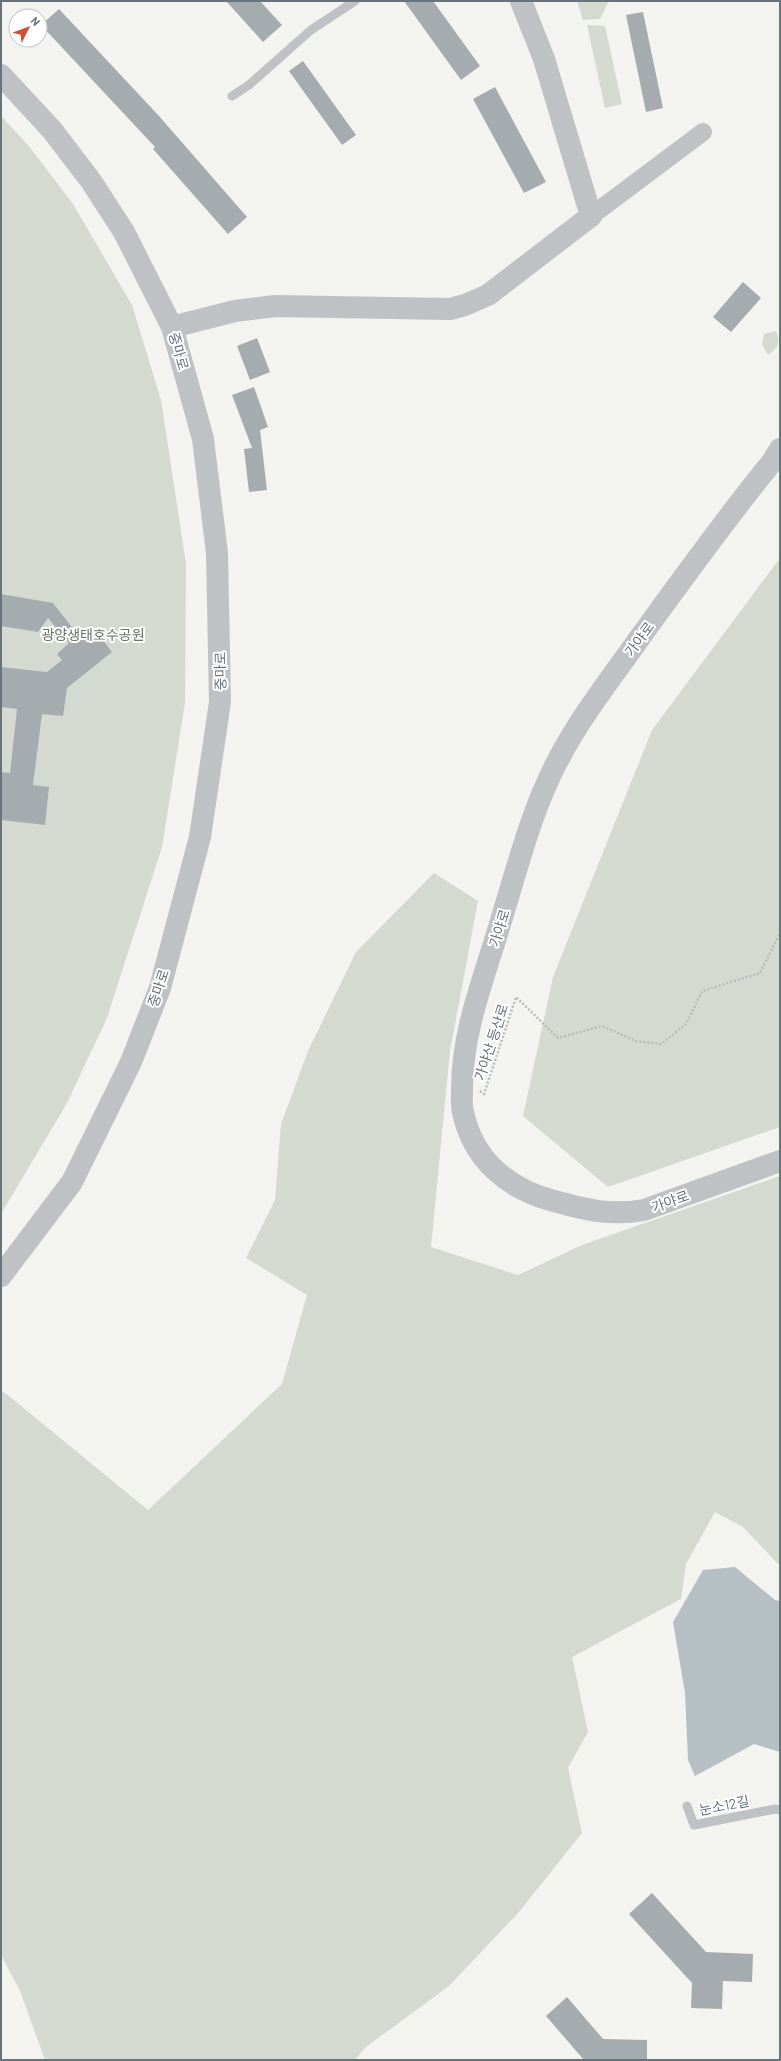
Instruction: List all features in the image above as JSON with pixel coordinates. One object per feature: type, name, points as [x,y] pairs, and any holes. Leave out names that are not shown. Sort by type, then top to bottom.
[{"type":"street","points":[[521,1],[544,59],[591,216]]},
{"type":"street","name":"중마로","points":[[1,75],[52,130],[91,181],[124,232],[172,326],[203,439],[217,553],[220,702],[200,837],[160,988],[131,1062],[72,1182],[1,1276]]},
{"type":"street","points":[[172,326],[235,311],[274,306],[450,309],[465,305],[488,295],[703,132]]},
{"type":"street","name":"가야로","points":[[780,449],[772,462],[704,549],[604,687],[574,731],[557,762],[536,809],[481,986],[467,1034],[462,1077],[462,1111],[470,1137],[481,1156],[497,1172],[518,1187],[541,1198],[563,1204],[606,1214],[644,1210],[780,1161]]},
{"type":"lane","points":[[232,96],[249,85],[311,30],[356,1]]},
{"type":"lane","name":"눈소12길","points":[[687,1806],[694,1825],[775,1809],[780,1810]]},
{"type":"path","name":"가야산 등산로","points":[[462,1077],[484,1094],[516,997],[558,1038],[602,1026],[636,1042],[661,1044],[686,1024],[702,991],[760,973],[780,933]]},
{"type":"green space","points":[[577,1],[609,1],[600,19],[583,20]]},
{"type":"green space","points":[[587,25],[605,26],[622,104],[605,108]]},
{"type":"green space","name":"광양생태호수공원","points":[[1,116],[28,145],[73,204],[132,305],[161,400],[186,564],[185,703],[162,847],[107,1018],[67,1103],[1,1214]]},
{"type":"green space","points":[[776,331],[778,344],[768,355],[762,345],[764,334]]},
{"type":"green space","points":[[780,558],[780,1127],[608,1187],[523,1116],[553,977],[652,730]]},
{"type":"green space","points":[[434,873],[478,901],[450,1051],[431,1247],[518,1275],[582,1245],[780,1176],[780,1566],[743,1527],[715,1512],[686,1564],[681,1599],[572,1657],[588,1732],[568,1768],[582,1833],[519,1912],[449,1986],[366,2047],[355,2060],[45,2060],[20,1991],[1,1955],[1,1392],[4,1392],[148,1510],[282,1384],[307,1295],[246,1258],[275,1200],[281,1124],[308,1051],[356,952]]},
{"type":"shaded area","points":[[735,1567],[775,1600],[780,1601],[780,1752],[754,1744],[695,1776],[688,1760],[685,1693],[673,1622],[703,1570]]},
{"type":"building","points":[[226,1],[260,1],[282,25],[263,42]]},
{"type":"building","points":[[404,1],[433,1],[480,66],[461,80]]},
{"type":"building","points":[[59,9],[159,116],[247,217],[228,234],[153,149],[155,147],[48,32],[48,19]]},
{"type":"building","points":[[643,12],[663,108],[646,112],[626,15]]},
{"type":"building","points":[[303,61],[356,135],[342,145],[289,71]]},
{"type":"building","points":[[495,87],[546,182],[524,193],[473,99]]},
{"type":"building","points":[[743,282],[761,298],[731,332],[713,317]]},
{"type":"building","points":[[257,338],[270,372],[250,380],[237,346]]},
{"type":"building","points":[[254,387],[268,427],[260,430],[267,490],[249,492],[244,449],[252,448],[232,395]]},
{"type":"building","points":[[1,594],[53,603],[78,635],[91,625],[112,652],[67,688],[63,716],[42,714],[33,785],[49,787],[45,825],[1,820],[1,772],[10,773],[17,709],[1,707],[1,667],[47,672],[62,660],[57,654],[69,643],[48,618],[38,632],[1,626]]},
{"type":"building","points":[[652,1893],[706,1952],[753,1954],[752,1982],[723,1981],[722,2009],[691,2008],[692,1983],[629,1914]]},
{"type":"building","points":[[567,1997],[603,2039],[647,2040],[647,2060],[584,2060],[546,2016]]}]
